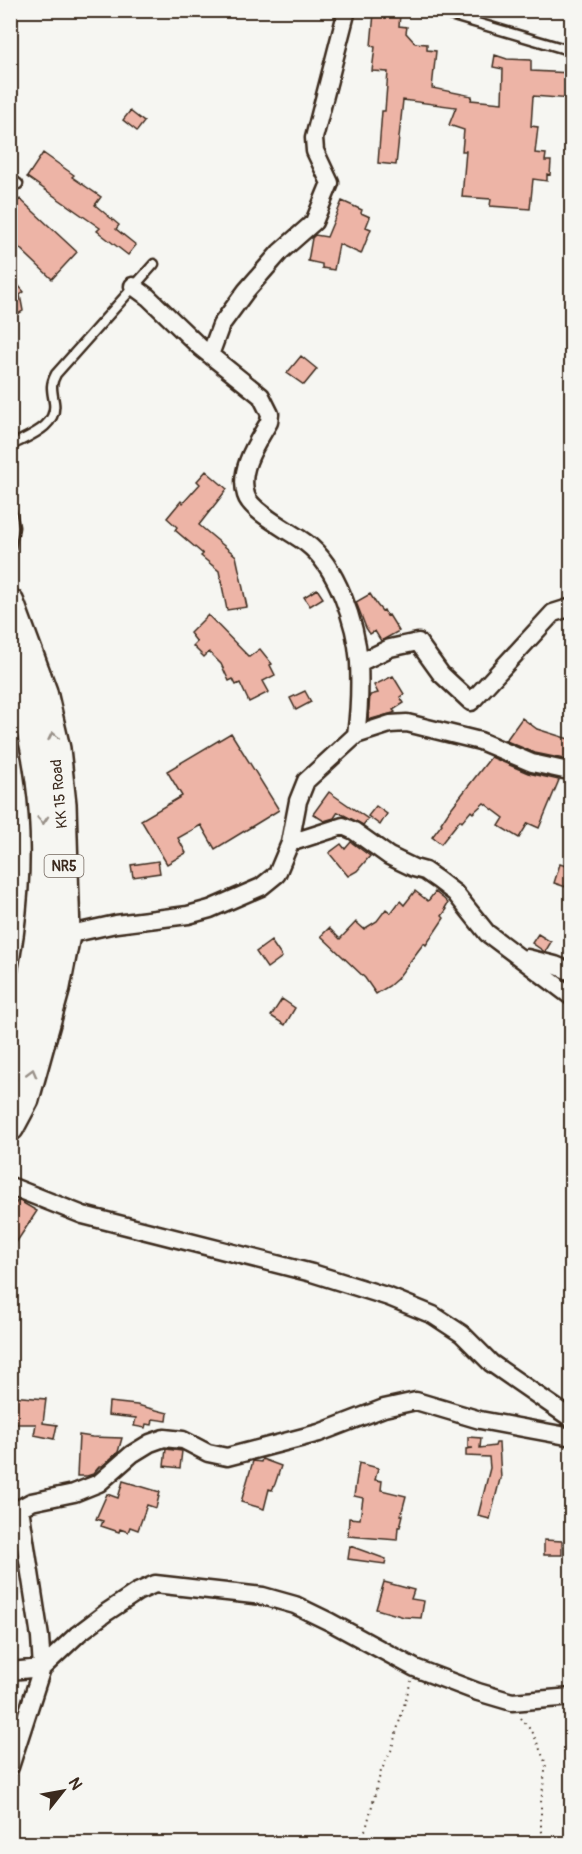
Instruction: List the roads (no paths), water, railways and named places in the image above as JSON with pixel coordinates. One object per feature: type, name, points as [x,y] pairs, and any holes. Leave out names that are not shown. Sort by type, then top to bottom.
[{"type":"highway","name":"KK 15 Road","points":[[10,603],[43,692],[56,749],[62,804],[66,935],[56,987],[25,1099],[10,1127]]},
{"type":"highway","name":"KK 15 Road","points":[[10,661],[31,731],[41,782],[44,836],[43,887],[38,943],[26,1016],[10,1067]]},
{"type":"street","points":[[210,355],[221,325],[246,291],[280,252],[314,222],[327,192],[330,183],[315,151],[314,138],[346,10]]},
{"type":"street","points":[[133,286],[148,297],[210,355],[261,396],[270,414],[269,422],[246,466],[244,486],[246,497],[256,510],[308,544],[324,560],[344,602],[353,630],[359,663],[356,735]]},
{"type":"street","points":[[359,663],[390,648],[418,642],[441,674],[471,702],[553,613],[572,607]]},
{"type":"street","points":[[66,935],[116,924],[188,915],[210,909],[261,887],[277,874],[290,843],[298,801],[306,781],[356,735],[390,724],[407,723],[480,741],[532,763],[564,770],[572,769]]},
{"type":"street","points":[[290,843],[343,826],[354,831],[389,856],[425,871],[438,880],[455,893],[487,933],[572,997]]},
{"type":"street","points":[[520,956],[572,972]]},
{"type":"street","points":[[10,1186],[83,1215],[312,1273],[389,1297],[433,1315],[462,1334],[491,1363],[572,1419]]},
{"type":"street","points":[[10,1767],[42,1668],[40,1637],[21,1508],[31,1502],[74,1493],[99,1483],[132,1454],[164,1438],[183,1440],[208,1453],[227,1457],[319,1433],[384,1408],[416,1401],[480,1420],[572,1437]]},
{"type":"street","points":[[10,1671],[42,1668],[78,1634],[107,1612],[137,1592],[155,1584],[263,1596],[295,1605],[415,1668],[478,1692],[512,1702],[572,1697]]},
{"type":"lane","points":[[433,10],[572,51]]},
{"type":"lane","points":[[10,447],[49,424],[55,411],[50,385],[56,374],[154,264]]},
{"type":"lane","points":[[10,506],[14,526],[10,548]]}]
